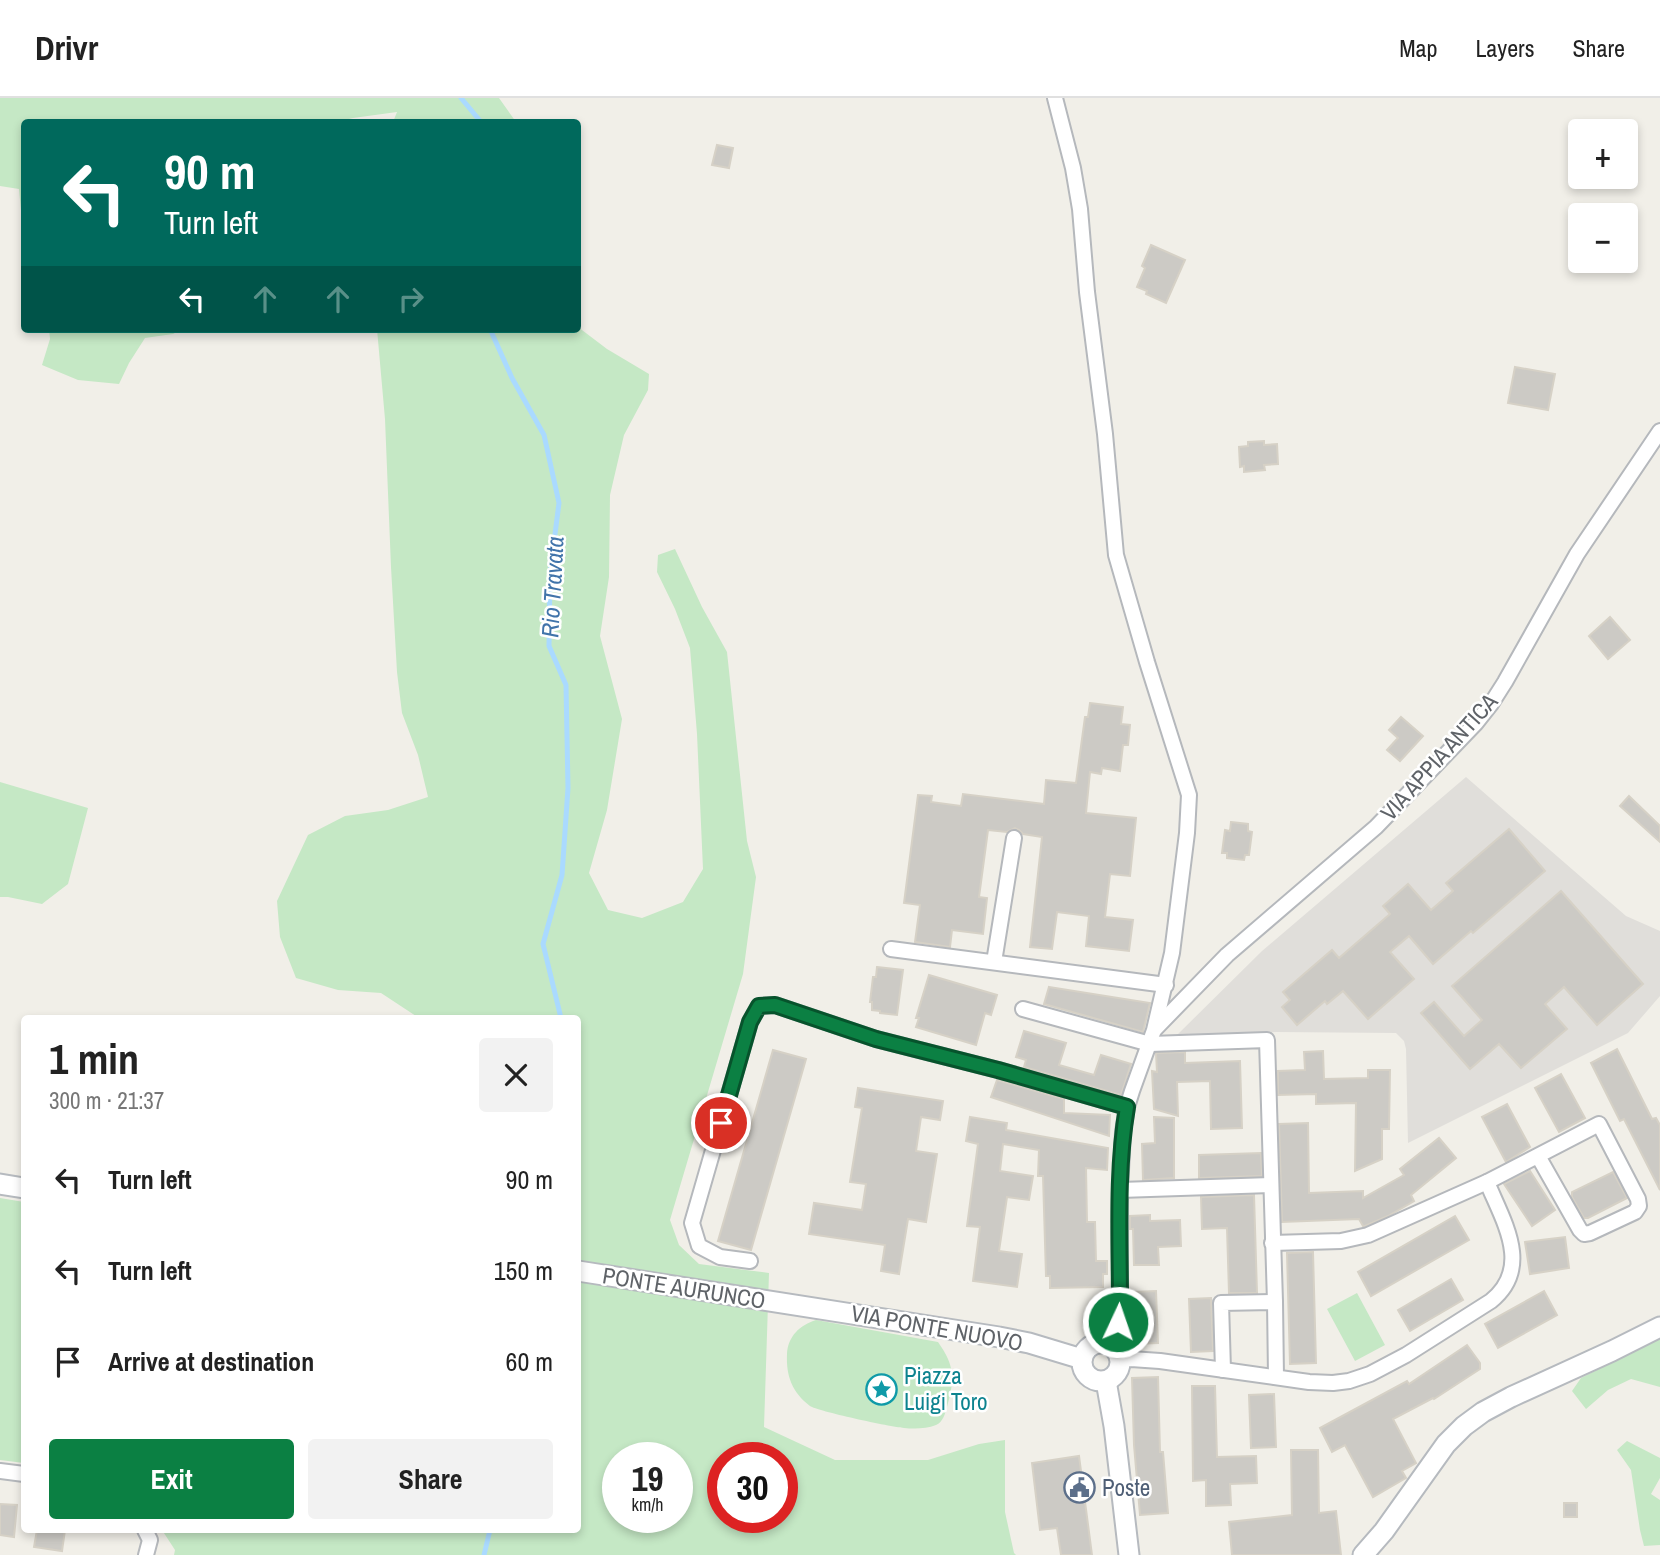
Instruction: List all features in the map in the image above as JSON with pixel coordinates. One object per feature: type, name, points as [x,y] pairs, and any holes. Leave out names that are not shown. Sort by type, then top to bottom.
[{"type":"street","points":[[1055,98],[1073,168],[1080,209],[1116,555],[1189,795],[1172,953],[1152,1037]]},
{"type":"street","name":"VIA APPIA ANTICA","points":[[1115,1352],[1120,1307],[1123,1132],[1127,1107],[1152,1037],[1227,955],[1376,827],[1476,723],[1506,682],[1577,554],[1660,431]]},
{"type":"street","points":[[995,962],[1014,838]]},
{"type":"street","points":[[891,949],[1166,985]]},
{"type":"street","points":[[750,1261],[720,1257],[699,1246],[692,1223],[750,1022],[759,1006],[775,1005],[876,1039],[1127,1107]]},
{"type":"street","points":[[1023,1009],[1152,1037],[1267,1040],[1276,1377]]},
{"type":"street","points":[[1272,1243],[1341,1241],[1368,1235],[1487,1182],[1599,1124],[1638,1199],[1639,1206],[1635,1212],[1584,1234],[1538,1156]]},
{"type":"street","points":[[1115,1352],[1119,1371],[1112,1379],[1094,1381],[1084,1372],[1084,1353],[1097,1343],[1131,1359],[1309,1382],[1349,1381],[1370,1374],[1406,1355],[1502,1292],[1513,1261],[1512,1241],[1487,1182]]},
{"type":"street","points":[[0,1184],[21,1188]]},
{"type":"street","points":[[1120,1189],[1271,1185]]},
{"type":"street","name":"PONTE AURUNCO","points":[[581,1271],[791,1304]]},
{"type":"street","points":[[1223,1370],[1221,1303],[1275,1302]]},
{"type":"street","name":"VIA PONTE NUOVO","points":[[791,1304],[1019,1341],[1082,1359]]},
{"type":"street","points":[[1363,1555],[1384,1531],[1446,1444],[1474,1419],[1511,1397],[1660,1327]]},
{"type":"street","points":[[1107,1381],[1129,1555]]},
{"type":"street","points":[[0,1471],[21,1474]]},
{"type":"street","points":[[1373,1555],[1384,1531]]},
{"type":"street","points":[[146,1533],[150,1540],[146,1555]]},
{"type":"shaded area","points":[[1466,777],[1626,916],[1660,931],[1660,996],[1628,1033],[1408,1143],[1406,1049],[1404,1041],[1396,1033],[1277,1032],[1175,1037],[1262,951]]},
{"type":"green space","points":[[0,98],[499,98],[514,119],[394,119],[397,112],[349,119],[21,119],[21,210],[19,189],[0,186]]},
{"type":"green space","points":[[581,329],[607,349],[649,374],[648,390],[624,435],[610,495],[609,577],[600,636],[622,719],[607,810],[589,873],[608,910],[642,918],[683,902],[703,869],[690,648],[657,572],[658,555],[675,549],[727,652],[747,841],[756,877],[743,974],[670,1220],[679,1245],[699,1264],[769,1273],[764,1427],[796,1442],[707,1442],[707,1533],[798,1533],[798,1443],[835,1460],[928,1460],[979,1444],[1005,1440],[1005,1512],[1016,1555],[174,1555],[175,1550],[164,1533],[581,1533],[581,1015],[414,1015],[381,993],[338,990],[296,978],[280,937],[277,901],[308,835],[345,816],[388,810],[428,797],[418,755],[402,713],[391,567],[385,419],[377,333],[581,333]]},
{"type":"green space","points":[[49,333],[175,333],[145,338],[119,384],[78,380],[42,365]]},
{"type":"green space","points":[[0,782],[88,808],[68,884],[42,904],[0,897]]},
{"type":"green space","points":[[0,1198],[21,1202],[21,1463],[0,1460]]},
{"type":"green space","points":[[1357,1293],[1385,1345],[1355,1361],[1327,1309]]},
{"type":"green space","points":[[816,1320],[938,1342],[948,1358],[952,1373],[947,1407],[940,1422],[916,1429],[904,1428],[810,1406],[791,1383],[787,1354],[796,1332]]},
{"type":"green space","points":[[1660,1338],[1660,1387],[1631,1379],[1608,1390],[1586,1409],[1572,1391],[1581,1378]]},
{"type":"green space","points":[[1627,1441],[1660,1458],[1660,1478],[1651,1494],[1660,1500],[1660,1545],[1644,1546],[1631,1470],[1617,1450]]},
{"type":"building","points":[[717,145],[733,148],[729,168],[712,165]]},
{"type":"building","points":[[1151,245],[1185,260],[1166,303],[1137,287]]},
{"type":"building","points":[[1515,367],[1555,374],[1548,410],[1508,403]]},
{"type":"building","points":[[1264,441],[1264,445],[1277,444],[1278,464],[1264,465],[1265,470],[1244,472],[1244,466],[1240,467],[1239,447],[1248,446],[1248,442]]},
{"type":"building","points":[[1610,617],[1630,640],[1608,659],[1589,636]]},
{"type":"building","points":[[1090,703],[1123,707],[1121,724],[1130,725],[1128,745],[1123,745],[1120,771],[1102,768],[1101,774],[1090,772],[1086,813],[1136,818],[1130,876],[1110,874],[1105,917],[1133,920],[1129,951],[1086,946],[1089,916],[1057,912],[1052,949],[1030,947],[1042,837],[1023,834],[1015,828],[1007,832],[988,830],[979,897],[987,898],[983,934],[952,930],[950,947],[915,942],[920,905],[904,903],[918,795],[932,796],[931,802],[961,806],[963,794],[1044,804],[1046,780],[1076,783],[1085,717],[1088,717]]},
{"type":"building","points":[[1401,717],[1423,736],[1400,761],[1387,750],[1398,738],[1389,730]]},
{"type":"building","points":[[1629,796],[1660,826],[1660,842],[1620,806]]},
{"type":"building","points":[[1231,822],[1248,824],[1248,831],[1252,832],[1249,855],[1245,855],[1244,860],[1227,858],[1227,853],[1222,853],[1225,830],[1230,831]]},
{"type":"building","points":[[1509,829],[1545,871],[1433,964],[1409,936],[1390,952],[1414,979],[1368,1019],[1343,991],[1327,1004],[1325,1001],[1297,1025],[1282,1007],[1290,1000],[1283,992],[1332,950],[1339,958],[1390,914],[1383,906],[1408,884],[1431,910],[1453,891],[1446,883]]},
{"type":"building","points":[[1561,891],[1643,984],[1597,1025],[1564,987],[1545,1004],[1567,1029],[1521,1068],[1499,1044],[1470,1069],[1421,1013],[1434,1002],[1464,1036],[1482,1020],[1452,986]]},
{"type":"building","points":[[877,967],[903,970],[897,1015],[872,1010],[870,1002]]},
{"type":"building","points":[[929,975],[997,995],[991,1015],[985,1013],[976,1045],[916,1027],[919,1018],[916,1018]]},
{"type":"building","points":[[1049,987],[1150,1003],[1143,1032],[1044,1004]]},
{"type":"building","points":[[1024,1031],[1066,1043],[1059,1065],[1094,1075],[1101,1055],[1131,1064],[1121,1095],[1024,1067],[1026,1060],[1016,1057]]},
{"type":"building","points":[[1617,1049],[1652,1119],[1656,1118],[1660,1125],[1660,1190],[1624,1119],[1620,1121],[1591,1063]]},
{"type":"building","points":[[773,1050],[806,1059],[751,1250],[718,1241]]},
{"type":"building","points":[[1323,1051],[1324,1079],[1368,1078],[1368,1070],[1390,1070],[1389,1129],[1382,1129],[1382,1159],[1355,1171],[1356,1103],[1316,1104],[1316,1094],[1278,1095],[1278,1071],[1305,1070],[1304,1052]]},
{"type":"building","points":[[1185,1052],[1185,1063],[1240,1061],[1242,1128],[1211,1129],[1210,1081],[1177,1082],[1178,1116],[1154,1109],[1152,1071],[1157,1072],[1156,1053]]},
{"type":"building","points":[[1561,1074],[1585,1118],[1559,1132],[1535,1088]]},
{"type":"building","points":[[997,1080],[1064,1099],[1064,1113],[1110,1115],[1109,1136],[991,1097]]},
{"type":"building","points":[[858,1088],[943,1101],[940,1120],[921,1117],[916,1151],[937,1154],[926,1222],[908,1219],[899,1274],[881,1271],[885,1245],[809,1234],[814,1203],[862,1210],[866,1184],[850,1182],[862,1108],[855,1107]]},
{"type":"building","points":[[1507,1104],[1530,1147],[1506,1162],[1482,1117]]},
{"type":"building","points":[[970,1117],[1007,1123],[1006,1130],[1108,1148],[1107,1170],[1086,1168],[1087,1222],[1095,1222],[1096,1261],[1107,1261],[1103,1287],[1050,1288],[1050,1276],[1046,1276],[1043,1176],[1038,1176],[1039,1150],[1003,1144],[1000,1171],[1033,1176],[1029,1200],[1007,1197],[999,1251],[1022,1254],[1017,1287],[973,1281],[980,1227],[967,1226],[978,1144],[966,1141]]},
{"type":"building","points":[[1154,1117],[1174,1118],[1174,1178],[1143,1180],[1142,1144],[1155,1143]]},
{"type":"building","points":[[1308,1123],[1309,1193],[1363,1191],[1363,1198],[1404,1175],[1400,1169],[1439,1138],[1456,1158],[1411,1195],[1414,1201],[1365,1226],[1359,1219],[1282,1222],[1279,1124]]},
{"type":"building","points":[[1261,1153],[1262,1176],[1199,1178],[1199,1155]]},
{"type":"building","points":[[1530,1171],[1555,1210],[1532,1226],[1504,1184]]},
{"type":"building","points":[[1613,1172],[1627,1198],[1584,1218],[1572,1192]]},
{"type":"building","points":[[1254,1195],[1257,1293],[1229,1293],[1227,1228],[1202,1229],[1201,1197]]},
{"type":"building","points":[[1150,1215],[1150,1221],[1180,1220],[1181,1246],[1158,1247],[1159,1265],[1134,1265],[1130,1216]]},
{"type":"building","points":[[1455,1216],[1469,1240],[1371,1296],[1358,1272]]},
{"type":"building","points":[[1565,1237],[1569,1268],[1530,1274],[1525,1242]]},
{"type":"building","points":[[1313,1252],[1316,1363],[1290,1364],[1287,1253]]},
{"type":"building","points":[[1451,1279],[1463,1300],[1410,1331],[1398,1310]]},
{"type":"building","points":[[1156,1291],[1158,1343],[1133,1344],[1132,1292]]},
{"type":"building","points":[[1544,1291],[1557,1315],[1498,1348],[1485,1324]]},
{"type":"building","points":[[1211,1298],[1213,1351],[1191,1352],[1189,1299]]},
{"type":"building","points":[[1467,1345],[1480,1363],[1480,1369],[1434,1399],[1393,1419],[1416,1463],[1402,1471],[1406,1478],[1373,1497],[1345,1445],[1332,1452],[1320,1428],[1407,1381],[1409,1384]]},
{"type":"building","points":[[1158,1377],[1160,1452],[1163,1452],[1168,1513],[1140,1515],[1132,1378]]},
{"type":"building","points":[[1192,1386],[1215,1386],[1217,1457],[1256,1456],[1257,1483],[1230,1484],[1231,1505],[1206,1506],[1206,1480],[1193,1481]]},
{"type":"building","points":[[1274,1394],[1276,1447],[1251,1448],[1249,1395]]},
{"type":"building","points":[[1291,1450],[1318,1450],[1319,1513],[1336,1511],[1341,1555],[1232,1555],[1229,1522],[1292,1515]]},
{"type":"building","points":[[1079,1456],[1092,1555],[1061,1555],[1057,1528],[1040,1530],[1032,1463]]},
{"type":"building","points":[[1564,1503],[1577,1503],[1577,1517],[1564,1517]]},
{"type":"building","points":[[0,1504],[17,1505],[14,1537],[0,1535]]},
{"type":"building","points":[[36,1533],[65,1533],[62,1551],[34,1547]]},
{"type":"waterway","name":"Rio Travata","points":[[461,98],[478,119]]},
{"type":"waterway","name":"Rio Travata","points":[[492,333],[512,378],[544,435],[559,503],[550,573],[549,646],[566,685],[568,788],[562,875],[543,944],[560,1015]]},
{"type":"waterway","name":"Rio Travata","points":[[484,1555],[489,1533]]},
{"type":"place","name":"Piazza Luigi Toro","points":[[881,1389]]},
{"type":"place","name":"Poste","points":[[1079,1488]]},
{"type":"route","points":[[721,1123],[750,1022],[759,1006],[775,1005],[876,1039],[1127,1107],[1120,1189],[1118,1322]]}]
